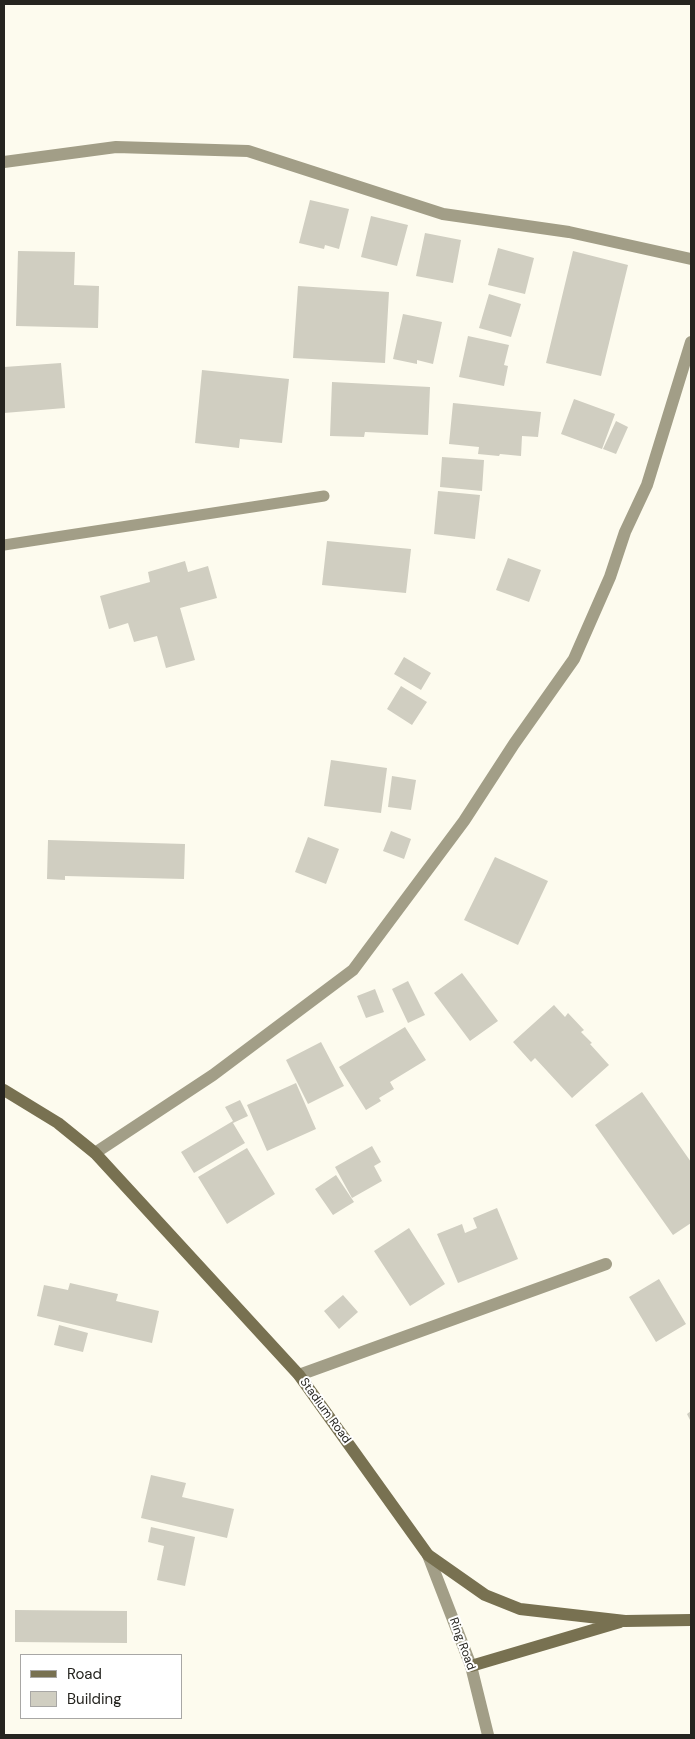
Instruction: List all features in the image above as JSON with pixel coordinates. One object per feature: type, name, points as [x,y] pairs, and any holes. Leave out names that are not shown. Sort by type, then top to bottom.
[{"type":"main road","name":"Stadium Road","points":[[4,1090],[58,1122],[95,1153],[299,1374],[428,1555],[485,1595],[520,1609],[625,1621],[691,1620]]},
{"type":"main road","points":[[471,1666],[625,1621]]},
{"type":"street","points":[[4,162],[116,147],[248,151],[443,214],[569,232],[691,259]]},
{"type":"street","points":[[95,1153],[213,1076],[353,970],[464,821],[514,744],[574,659],[610,577],[625,532],[647,485],[691,342]]},
{"type":"street","points":[[299,1374],[606,1264]]},
{"type":"street","name":"Ring Road","points":[[428,1555],[471,1666],[488,1735]]},
{"type":"lane","points":[[4,545],[324,496]]},
{"type":"building","points":[[310,200],[349,209],[339,249],[325,245],[324,249],[299,243]]},
{"type":"building","points":[[371,216],[408,225],[397,266],[361,257]]},
{"type":"building","points":[[425,233],[461,240],[453,283],[416,276]]},
{"type":"building","points":[[498,248],[534,258],[525,294],[488,285]]},
{"type":"building","points":[[18,251],[75,252],[74,285],[99,286],[98,328],[16,326]]},
{"type":"building","points":[[573,251],[628,265],[601,376],[546,363]]},
{"type":"building","points":[[298,286],[389,292],[385,363],[293,358]]},
{"type":"building","points":[[489,294],[521,304],[511,337],[479,328]]},
{"type":"building","points":[[403,314],[442,322],[433,364],[417,360],[417,364],[393,359]]},
{"type":"building","points":[[468,336],[509,345],[504,365],[508,366],[504,386],[459,377]]},
{"type":"building","points":[[61,363],[65,408],[4,413],[4,367]]},
{"type":"building","points":[[202,370],[289,379],[282,443],[240,439],[239,448],[195,443]]},
{"type":"building","points":[[332,382],[430,387],[428,435],[365,432],[364,437],[330,436]]},
{"type":"building","points":[[574,399],[615,414],[602,449],[561,434]]},
{"type":"building","points":[[453,403],[541,412],[538,437],[522,436],[521,456],[478,454],[479,447],[449,444]]},
{"type":"building","points":[[616,421],[628,427],[616,454],[603,449]]},
{"type":"building","points":[[442,457],[484,460],[482,491],[440,487]]},
{"type":"building","points":[[438,491],[480,495],[475,539],[434,534]]},
{"type":"building","points":[[327,541],[411,549],[406,593],[322,585]]},
{"type":"building","points":[[508,558],[541,570],[529,602],[496,590]]},
{"type":"building","points":[[185,561],[188,572],[208,566],[217,598],[180,608],[195,660],[166,668],[157,636],[134,642],[128,623],[109,629],[100,596],[150,582],[148,572]]},
{"type":"building","points":[[404,657],[431,673],[421,690],[394,674]]},
{"type":"building","points":[[401,686],[427,702],[412,725],[387,709]]},
{"type":"building","points":[[331,760],[387,768],[381,813],[324,806]]},
{"type":"building","points":[[392,776],[416,780],[411,810],[388,807]]},
{"type":"building","points":[[391,831],[411,839],[404,859],[383,851]]},
{"type":"building","points":[[308,837],[339,849],[326,884],[295,872]]},
{"type":"building","points":[[48,840],[185,844],[184,879],[65,876],[65,880],[47,879]]},
{"type":"building","points":[[495,857],[548,881],[518,945],[464,920]]},
{"type":"building","points":[[462,973],[498,1021],[470,1041],[434,993]]},
{"type":"building","points":[[408,981],[425,1015],[408,1023],[392,989]]},
{"type":"building","points":[[375,989],[384,1012],[366,1018],[357,996]]},
{"type":"building","points":[[554,1005],[565,1017],[568,1013],[584,1030],[581,1032],[609,1065],[572,1098],[535,1058],[531,1062],[513,1042]]},
{"type":"building","points":[[405,1027],[426,1060],[390,1082],[394,1089],[379,1098],[381,1101],[366,1110],[339,1067]]},
{"type":"building","points":[[321,1042],[344,1086],[308,1104],[286,1060]]},
{"type":"building","points":[[296,1083],[316,1129],[267,1151],[247,1105]]},
{"type":"building","points":[[642,1092],[691,1162],[691,1223],[673,1235],[595,1125]]},
{"type":"building","points":[[240,1100],[248,1116],[233,1123],[245,1143],[194,1173],[181,1152],[233,1121],[225,1107]]},
{"type":"building","points":[[372,1146],[381,1162],[374,1166],[382,1181],[352,1198],[335,1167]]},
{"type":"building","points":[[247,1148],[275,1194],[227,1224],[198,1177]]},
{"type":"building","points":[[336,1175],[354,1202],[333,1215],[315,1189]]},
{"type":"building","points":[[497,1208],[518,1259],[458,1283],[437,1234],[462,1224],[465,1233],[477,1228],[473,1218]]},
{"type":"building","points":[[409,1228],[445,1284],[410,1306],[374,1251]]},
{"type":"building","points":[[659,1279],[686,1324],[656,1342],[629,1297]]},
{"type":"building","points":[[70,1283],[118,1294],[116,1301],[159,1311],[152,1343],[37,1316],[44,1285],[68,1290]]},
{"type":"building","points":[[343,1295],[358,1312],[339,1329],[324,1311]]},
{"type":"building","points":[[59,1325],[88,1333],[83,1352],[54,1345]]},
{"type":"building","points":[[691,1411],[691,1422],[687,1414]]},
{"type":"building","points":[[151,1475],[186,1483],[182,1497],[234,1509],[227,1538],[141,1518]]},
{"type":"building","points":[[151,1527],[195,1537],[185,1586],[157,1580],[164,1546],[148,1542]]},
{"type":"building","points":[[15,1610],[127,1611],[127,1643],[15,1642]]}]
